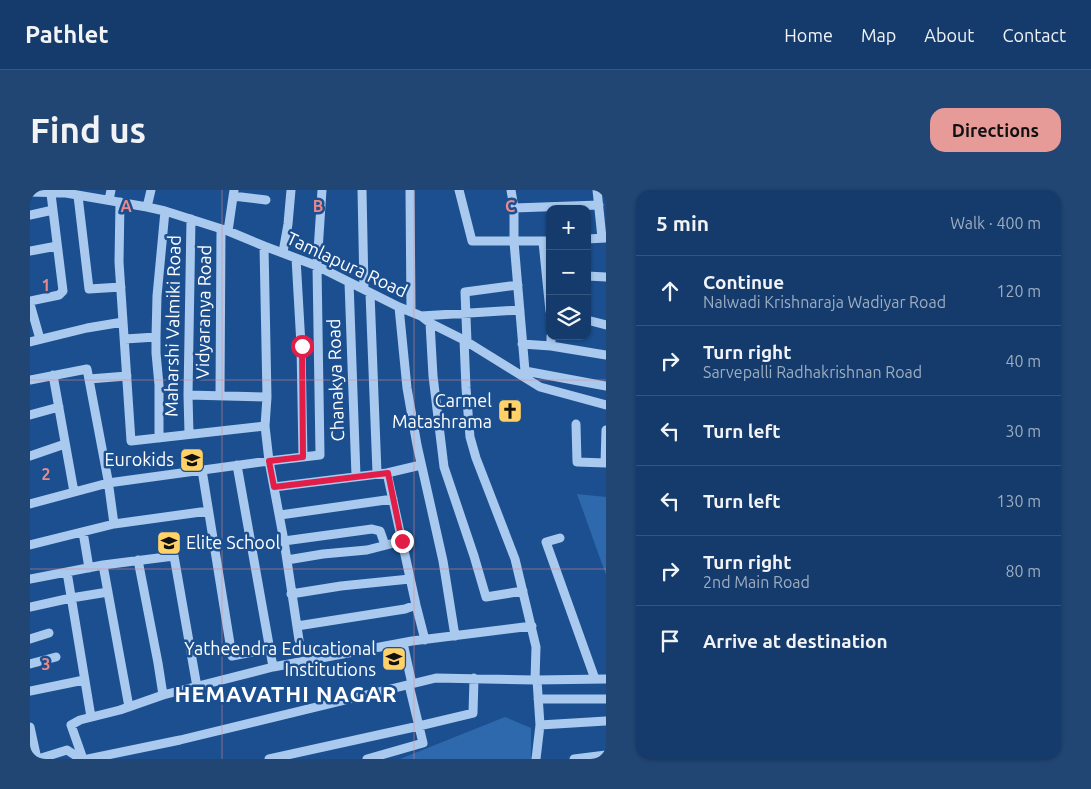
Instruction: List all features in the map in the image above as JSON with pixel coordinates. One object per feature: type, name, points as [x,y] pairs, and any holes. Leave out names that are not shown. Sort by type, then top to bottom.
[{"type":"street","points":[[109,200],[112,190]]},
{"type":"street","points":[[147,207],[151,190]]},
{"type":"street","points":[[283,252],[291,190]]},
{"type":"street","points":[[30,504],[108,483],[320,455],[318,266],[322,190]]},
{"type":"street","points":[[362,190],[377,474]]},
{"type":"street","points":[[410,190],[411,312]]},
{"type":"street","points":[[511,190],[514,208],[514,242],[524,373],[606,386]]},
{"type":"street","points":[[591,239],[604,238],[597,190]]},
{"type":"street","points":[[461,191],[472,241],[546,241]]},
{"type":"street","name":"Tamlapura Road","points":[[30,192],[51,194],[66,192],[78,196],[147,207],[225,230],[318,266],[399,307],[421,316],[430,323],[466,341],[510,369],[524,373],[540,387],[606,405]]},
{"type":"street","points":[[233,193],[266,200]]},
{"type":"street","name":"Vidyaranya Road","points":[[220,396],[225,230],[233,193]]},
{"type":"street","points":[[40,339],[30,302],[62,293],[51,194]]},
{"type":"street","points":[[78,196],[89,289],[121,287]]},
{"type":"street","points":[[120,202],[121,287],[131,441],[265,426]]},
{"type":"street","points":[[514,208],[599,205]]},
{"type":"street","points":[[30,215],[53,210]]},
{"type":"street","points":[[159,438],[159,384],[156,353],[157,296],[165,211]]},
{"type":"street","name":"Maharshi Valmiki Road","points":[[189,434],[190,219]]},
{"type":"street","points":[[30,251],[57,246]]},
{"type":"street","points":[[264,246],[267,397],[265,426],[269,461],[280,515],[299,640]]},
{"type":"street","points":[[296,258],[302,346],[303,457]]},
{"type":"street","points":[[591,276],[606,277]]},
{"type":"street","name":"Chanakya Road","points":[[349,282],[356,476]]},
{"type":"street","points":[[518,285],[465,292],[466,388],[470,437],[476,458],[515,559],[536,647],[536,680],[540,725],[536,759]]},
{"type":"street","points":[[399,307],[407,388],[421,465],[443,561],[455,636]]},
{"type":"street","points":[[421,316],[520,310]]},
{"type":"street","points":[[591,321],[606,325]]},
{"type":"street","points":[[30,342],[87,328],[123,322]]},
{"type":"street","points":[[430,323],[433,376],[444,467],[486,598],[523,591]]},
{"type":"street","points":[[125,339],[156,337]]},
{"type":"street","points":[[522,344],[551,341],[606,355]]},
{"type":"street","points":[[30,380],[87,369],[114,524]]},
{"type":"street","points":[[53,375],[74,492]]},
{"type":"street","points":[[89,379],[127,376]]},
{"type":"street","points":[[188,395],[267,397]]},
{"type":"street","points":[[30,415],[59,407]]},
{"type":"street","points":[[576,424],[577,462],[606,463],[606,430]]},
{"type":"street","points":[[30,456],[65,444]]},
{"type":"street","points":[[237,465],[273,667]]},
{"type":"street","points":[[274,487],[388,473],[421,465]]},
{"type":"street","points":[[202,470],[232,656],[269,648]]},
{"type":"street","points":[[388,473],[425,640]]},
{"type":"street","points":[[280,515],[393,498]]},
{"type":"street","points":[[30,544],[114,524],[208,511]]},
{"type":"street","points":[[284,541],[372,529],[380,531],[385,545]]},
{"type":"street","points":[[83,532],[89,568]]},
{"type":"street","points":[[560,538],[546,542],[595,679]]},
{"type":"street","points":[[287,560],[366,550],[402,541]]},
{"type":"street","points":[[30,579],[103,565],[174,556],[197,687]]},
{"type":"street","points":[[138,560],[163,695]]},
{"type":"street","points":[[103,565],[129,707]]},
{"type":"street","points":[[67,572],[91,717]]},
{"type":"street","points":[[291,594],[341,586],[410,579]]},
{"type":"street","points":[[30,607],[108,592]]},
{"type":"street","points":[[298,626],[416,606]]},
{"type":"street","points":[[82,759],[71,725],[80,720],[129,707],[163,695],[273,667],[403,643],[532,626]]},
{"type":"street","points":[[30,639],[49,633]]},
{"type":"street","points":[[367,759],[423,743],[403,643]]},
{"type":"street","points":[[30,664],[56,657]]},
{"type":"street","points":[[88,759],[180,740],[436,678],[606,679]]},
{"type":"street","points":[[269,759],[473,713],[474,678]]},
{"type":"street","points":[[30,691],[84,680]]},
{"type":"street","points":[[538,699],[606,699]]},
{"type":"street","points":[[540,725],[606,721]]},
{"type":"street","points":[[30,727],[37,759],[67,750],[82,759]]},
{"type":"street","points":[[574,759],[606,755]]},
{"type":"shaded area","points":[[577,494],[606,497],[606,575]]},
{"type":"shaded area","points":[[505,717],[531,728],[531,759],[400,759]]},
{"type":"place","name":"Carmel Matashrama","points":[[510,411]]},
{"type":"place","name":"Eurokids","points":[[192,460]]},
{"type":"place","name":"Elite School","points":[[169,543]]},
{"type":"place","name":"Yatheendra Educational Institutions","points":[[394,659]]},
{"type":"district","name":"HEMAVATHI NAGAR","points":[[286,694]]},
{"type":"route","points":[[302,346],[303,457],[269,461],[274,487],[388,473],[402,541]]}]
